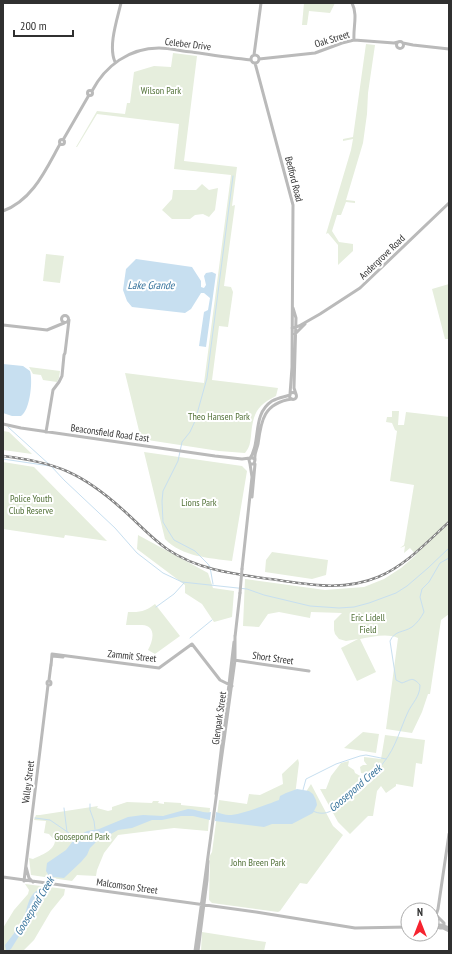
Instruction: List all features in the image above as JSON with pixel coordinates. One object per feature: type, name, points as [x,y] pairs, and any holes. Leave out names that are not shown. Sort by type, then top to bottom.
[{"type":"street","points":[[115,62],[112,48],[120,3]]},
{"type":"street","points":[[254,55],[259,59],[258,62],[255,63],[251,60],[254,55],[261,3]]},
{"type":"street","points":[[352,3],[356,14],[354,40]]},
{"type":"street","name":"Oak Street","points":[[259,59],[315,53],[354,40],[398,42]]},
{"type":"street","name":"Oak Street","points":[[386,42],[397,47]]},
{"type":"street","points":[[413,45],[400,49],[397,47],[398,42],[449,50]]},
{"type":"street","name":"Celeber Drive","points":[[3,210],[22,200],[34,188],[60,144],[64,143],[63,140],[89,95],[88,91],[92,91],[101,75],[115,62],[136,52],[159,48],[251,60]]},
{"type":"street","name":"Bedford Road","points":[[255,63],[293,203],[292,302],[295,335],[294,389],[296,394]]},
{"type":"street","name":"Andergrove Road","points":[[294,329],[305,324],[360,288],[449,203]]},
{"type":"street","name":"Andergrove Road","points":[[294,329],[320,314]]},
{"type":"street","points":[[58,325],[63,316],[66,316],[69,320]]},
{"type":"street","points":[[62,319],[68,328]]},
{"type":"street","points":[[3,325],[48,330],[69,320]]},
{"type":"street","points":[[46,432],[52,390],[60,382],[62,376],[69,320]]},
{"type":"street","points":[[295,335],[305,324]]},
{"type":"street","name":"Bedford Road","points":[[290,394],[294,329]]},
{"type":"street","points":[[254,480],[260,424],[266,412],[275,404],[296,398],[296,394],[293,393],[272,401],[261,414],[258,424],[255,448],[249,461],[252,465],[255,464],[254,456],[257,446]]},
{"type":"street","points":[[290,394],[292,399]]},
{"type":"street","name":"Beaconsfield Road East","points":[[3,424],[46,432],[215,456],[242,459],[250,458]]},
{"type":"street","name":"Beaconsfield Road East","points":[[215,456],[250,464]]},
{"type":"street","points":[[250,458],[255,459]]},
{"type":"street","name":"Glenpark Street","points":[[197,951],[216,804],[216,781],[233,660],[252,476],[250,464]]},
{"type":"street","name":"Glenpark Street","points":[[248,519],[255,464]]},
{"type":"street","name":"Zammit Street","points":[[53,655],[159,668],[192,644],[212,671]]},
{"type":"street","name":"Valley Street","points":[[24,881],[53,655]]},
{"type":"street","name":"Glenpark Street","points":[[230,686],[229,678],[233,660]]},
{"type":"street","name":"Short Street","points":[[233,660],[309,671]]},
{"type":"street","points":[[212,671],[230,686]]},
{"type":"street","points":[[212,671],[219,681],[230,686]]},
{"type":"street","points":[[218,677],[225,681],[229,678]]},
{"type":"street","points":[[449,834],[437,916],[442,927],[449,931]]},
{"type":"street","name":"Glenpark Street","points":[[197,951],[202,905],[207,885],[208,859]]},
{"type":"street","points":[[26,863],[29,878],[33,882]]},
{"type":"street","name":"Malcomson Street","points":[[3,878],[358,928],[400,927]]},
{"type":"street","points":[[207,885],[207,899],[209,906]]},
{"type":"street","points":[[442,927],[449,928]]},
{"type":"green space","points":[[304,3],[335,3],[330,13],[309,11],[307,25],[302,25]]},
{"type":"green space","points":[[366,44],[375,45],[368,93],[367,114],[363,143],[346,200],[355,201],[355,203],[346,202],[341,215],[337,215],[332,231],[339,242],[353,244],[353,251],[338,265],[338,245],[328,233],[326,234],[351,150],[353,139],[343,141],[343,139],[353,137]]},
{"type":"green space","points":[[173,53],[197,56],[184,161],[237,167],[232,206],[235,205],[224,286],[231,287],[233,292],[228,327],[219,326],[212,380],[278,388],[276,396],[264,403],[257,412],[253,422],[250,445],[245,453],[219,451],[141,439],[125,373],[204,383],[231,175],[174,169],[179,124],[97,114],[76,147],[97,111],[125,114],[127,103],[130,103],[134,72],[154,66],[171,67]]},
{"type":"green space","points":[[202,184],[209,190],[218,188],[215,210],[209,217],[203,214],[195,215],[190,219],[172,219],[162,210],[172,199],[173,190],[196,190]]},
{"type":"green space","points":[[46,254],[64,256],[60,283],[43,281]]},
{"type":"green space","points":[[449,284],[449,339],[445,339],[432,289]]},
{"type":"green space","points":[[29,367],[60,371],[59,378],[57,382],[43,380],[41,375],[33,374]]},
{"type":"green space","name":"Eric Lidell Field","points":[[392,411],[399,411],[398,425],[404,425],[406,412],[449,417],[449,614],[441,620],[430,694],[428,694],[422,712],[412,733],[386,729],[398,638],[375,636],[360,639],[376,672],[357,681],[341,648],[358,639],[346,641],[339,639],[334,630],[334,621],[342,613],[311,612],[310,618],[279,612],[268,614],[259,627],[243,626],[245,579],[325,590],[364,587],[384,579],[401,568],[416,555],[410,548],[404,553],[405,546],[400,548],[404,545],[414,485],[390,481],[397,431],[392,423],[386,422],[387,417],[392,417]]},
{"type":"green space","points":[[3,431],[9,432],[32,454],[3,450]]},
{"type":"green space","name":"Lions Park","points":[[144,452],[242,466],[247,471],[232,561],[197,556],[180,550],[165,539]]},
{"type":"green space","name":"Police Youth Club Reserve","points":[[3,462],[34,467],[107,541],[65,535],[64,538],[3,529]]},
{"type":"green space","points":[[138,535],[208,573],[213,588],[234,591],[232,617],[214,622],[202,604],[185,593],[185,585],[137,549]]},
{"type":"green space","points":[[272,552],[328,560],[326,575],[312,579],[265,572],[266,560]]},
{"type":"green space","points":[[155,604],[180,636],[155,654],[148,650],[152,638],[152,631],[150,628],[142,625],[126,625],[128,612],[142,611]]},
{"type":"green space","points":[[363,732],[379,734],[376,753],[344,748]]},
{"type":"green space","points":[[385,735],[425,740],[422,764],[416,763],[413,787],[396,784],[396,786],[386,793],[381,786],[377,791],[373,816],[368,816],[350,834],[338,822],[320,789],[326,789],[331,776],[341,763],[349,761],[348,766],[362,777],[363,780],[345,792],[358,794],[379,773],[380,766],[367,774],[361,773],[360,767],[367,765],[364,761],[364,757],[381,759]]},
{"type":"green space","name":"John Breen Park","points":[[298,759],[299,763],[293,812],[311,784],[333,826],[343,835],[307,884],[300,883],[280,911],[278,912],[212,903],[209,900],[210,855],[212,852],[219,800],[247,804],[249,794],[260,795],[283,784],[282,774]]},
{"type":"green space","name":"Goosepond Park","points":[[153,801],[159,801],[158,803],[164,804],[164,802],[181,803],[181,805],[210,808],[208,831],[174,828],[118,835],[104,853],[96,876],[77,875],[72,881],[31,875],[29,858],[33,859],[47,852],[50,850],[55,841],[49,834],[44,833],[46,821],[34,820],[36,815],[98,806],[97,808],[108,811],[112,810],[112,807],[127,802],[152,803]]},
{"type":"green space","points":[[25,884],[65,889],[64,895],[51,911],[34,940],[24,950],[3,951],[3,928],[14,910],[28,894],[29,890]]},
{"type":"green space","points":[[202,932],[266,942],[264,951],[201,951]]},
{"type":"water","name":"Lake Grande","points":[[136,259],[192,267],[201,281],[201,287],[204,288],[206,285],[204,276],[206,273],[212,272],[216,274],[206,347],[199,346],[204,312],[208,310],[210,298],[204,293],[201,293],[191,309],[185,313],[132,307],[127,301],[123,290],[126,269]]},
{"type":"water","points":[[3,364],[23,366],[30,371],[31,381],[29,402],[27,408],[21,416],[12,416],[3,413]]},
{"type":"water","points":[[297,789],[309,791],[313,794],[317,805],[313,813],[292,824],[272,824],[264,827],[215,821],[216,812],[234,815],[279,800],[280,796]]},
{"type":"water","points":[[188,809],[211,812],[210,820],[193,816],[181,816],[162,820],[152,820],[132,828],[118,830],[96,842],[81,862],[64,878],[54,877],[50,882],[47,881],[49,876],[46,871],[47,863],[66,850],[76,837],[87,831],[99,829],[128,817],[143,815],[163,816]]},
{"type":"water","points":[[43,888],[47,891],[45,897],[34,907],[31,917],[11,949],[8,951],[6,950],[5,945],[22,921],[31,897],[38,890]]},
{"type":"waterway","points":[[213,584],[210,567],[208,564],[195,551],[174,540],[169,532],[163,522],[162,501],[163,491],[178,461],[182,442],[190,432],[195,421],[207,378],[233,176]]},
{"type":"waterway","points":[[8,427],[115,528],[137,553],[163,573],[182,582],[247,589],[264,595],[310,606],[339,608],[354,607],[396,593],[407,586],[449,548]]},
{"type":"waterway","points":[[3,459],[50,466]]},
{"type":"waterway","name":"Goosepond Creek","points":[[336,804],[362,785],[377,770],[392,750],[398,738],[408,712],[420,689],[420,685],[415,680],[402,683],[396,680],[390,641],[397,633],[409,629],[416,624],[424,612],[420,597],[422,589],[429,582],[440,563],[449,558]]},
{"type":"waterway","points":[[156,607],[174,594],[184,583]]},
{"type":"waterway","points":[[190,638],[212,620]]},
{"type":"waterway","points":[[303,790],[306,779],[336,764],[366,755],[386,759]]},
{"type":"waterway","points":[[90,804],[90,809]]},
{"type":"waterway","points":[[64,808],[67,832]]},
{"type":"waterway","points":[[90,810],[95,829]]},
{"type":"waterway","name":"Goosepond Creek","points":[[313,811],[318,813],[326,813],[331,811]]},
{"type":"waterway","points":[[35,818],[50,820],[69,833]]},
{"type":"waterway","points":[[71,834],[76,837]]},
{"type":"railway","points":[[3,456],[53,466],[80,478],[94,486],[108,497],[155,540],[167,549],[191,562],[217,570],[297,583],[338,586],[365,582],[378,577],[407,560],[449,522]]},
{"type":"park label","name":"Wilson Park","points":[[161,90]]},
{"type":"park label","name":"Theo Hansen Park","points":[[219,416]]}]
